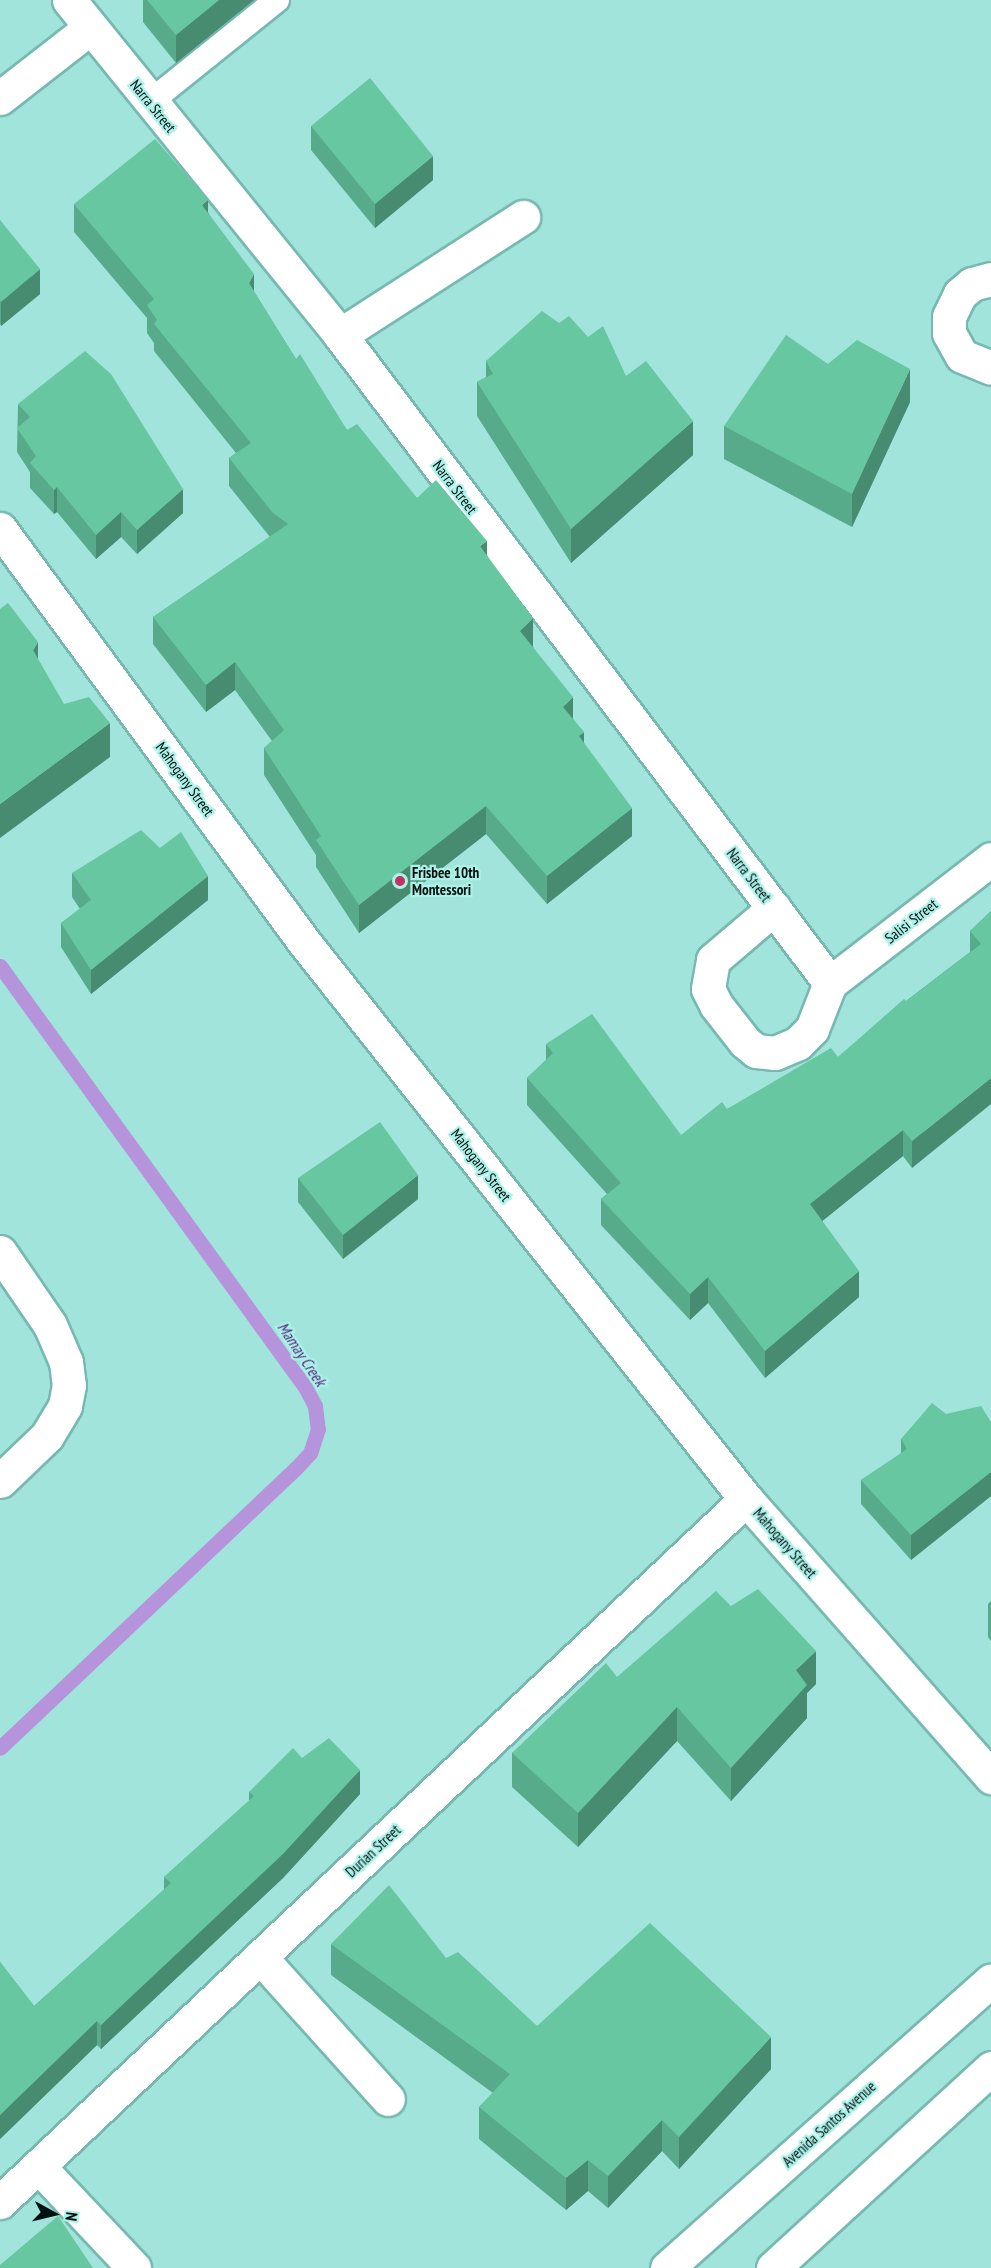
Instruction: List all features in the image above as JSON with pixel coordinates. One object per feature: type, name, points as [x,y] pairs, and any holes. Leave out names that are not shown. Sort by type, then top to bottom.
[{"type":"street","name":"Narra Street","points":[[69,0],[340,335],[830,983]]},
{"type":"street","points":[[0,98],[90,28]]},
{"type":"street","points":[[340,335],[523,217]]},
{"type":"street","points":[[991,279],[972,284],[960,294],[949,317],[949,333],[962,356],[991,368]]},
{"type":"street","name":"Mahogany Street","points":[[0,529],[304,942],[746,1499],[991,1777]]},
{"type":"street","name":"Salisi Street","points":[[830,983],[991,859]]},
{"type":"street","points":[[774,908],[713,960],[708,989],[716,1005],[756,1051],[775,1053],[798,1042],[812,1029],[830,983]]},
{"type":"street","points":[[0,1252],[50,1325],[66,1362],[69,1385],[64,1406],[46,1436],[0,1481]]},
{"type":"street","name":"Durian Street","points":[[0,2202],[746,1499]]},
{"type":"street","points":[[260,1957],[388,2099]]},
{"type":"street","name":"Avenida Santos Avenue","points":[[680,2264],[991,1980]]},
{"type":"street","points":[[773,2268],[991,2068]]},
{"type":"street","points":[[38,2166],[134,2268]]},
{"type":"lane","points":[[150,102],[277,0]]},
{"type":"building","points":[[147,0],[219,0],[176,35]]},
{"type":"building","points":[[370,78],[433,156],[375,204],[311,126]]},
{"type":"building","points":[[155,139],[208,200],[202,205],[254,274],[249,283],[296,359],[300,354],[347,430],[357,424],[417,498],[436,480],[487,541],[480,546],[533,618],[520,631],[573,697],[563,707],[584,732],[579,736],[632,808],[547,876],[486,806],[359,905],[316,840],[321,836],[264,748],[284,730],[235,662],[206,685],[153,617],[288,524],[272,512],[229,458],[251,443],[154,324],[157,320],[147,305],[154,299],[74,204]]},
{"type":"building","points":[[0,220],[40,269],[1,302],[0,300]]},
{"type":"building","points":[[542,311],[559,323],[569,316],[588,337],[603,326],[626,376],[646,361],[693,421],[571,529],[477,382],[493,374],[486,361]]},
{"type":"building","points":[[786,335],[828,364],[857,340],[910,369],[852,494],[724,426]]},
{"type":"building","points":[[85,351],[111,374],[183,489],[137,530],[121,512],[96,535],[57,487],[54,490],[30,463],[36,456],[17,428],[30,417],[18,404]]},
{"type":"building","points":[[8,603],[38,642],[33,650],[64,704],[89,697],[110,723],[0,804],[0,609]]},
{"type":"building","points":[[141,830],[160,848],[181,832],[208,876],[91,970],[61,923],[91,900],[72,873]]},
{"type":"building","points":[[991,911],[991,1078],[912,1141],[903,1130],[810,1204],[859,1271],[765,1351],[708,1277],[690,1294],[601,1199],[621,1183],[527,1078],[553,1053],[546,1044],[592,1014],[681,1135],[722,1102],[727,1109],[831,1048],[838,1057],[904,999],[906,1001],[981,944],[970,931]]},
{"type":"building","points":[[380,1122],[418,1175],[343,1235],[298,1178]]},
{"type":"building","points":[[932,1403],[946,1414],[981,1406],[991,1422],[991,1472],[911,1535],[861,1480],[907,1449],[901,1439]]},
{"type":"building","points":[[758,1589],[816,1651],[796,1670],[807,1685],[731,1768],[677,1707],[578,1813],[512,1753],[606,1663],[617,1677],[716,1591],[731,1606]]},
{"type":"building","points":[[329,1738],[360,1770],[283,1854],[101,2025],[97,2021],[0,2115],[0,1962],[34,2006],[171,1883],[164,1877],[254,1796],[249,1792],[293,1748],[302,1758]]},
{"type":"building","points":[[389,1885],[446,1958],[458,1952],[537,2026],[650,1923],[771,2037],[679,2137],[662,2120],[608,2176],[588,2160],[566,2178],[479,2107],[510,2074],[331,1944]]},
{"type":"building","points":[[58,2216],[93,2268],[0,2268],[0,2265]]},
{"type":"waterway","name":"Mamay Creek","points":[[0,966],[305,1387],[315,1406],[318,1429],[310,1453],[296,1468],[0,1748]]},
{"type":"place","name":"Frisbee 10th Montessori","points":[[400,881]]}]
